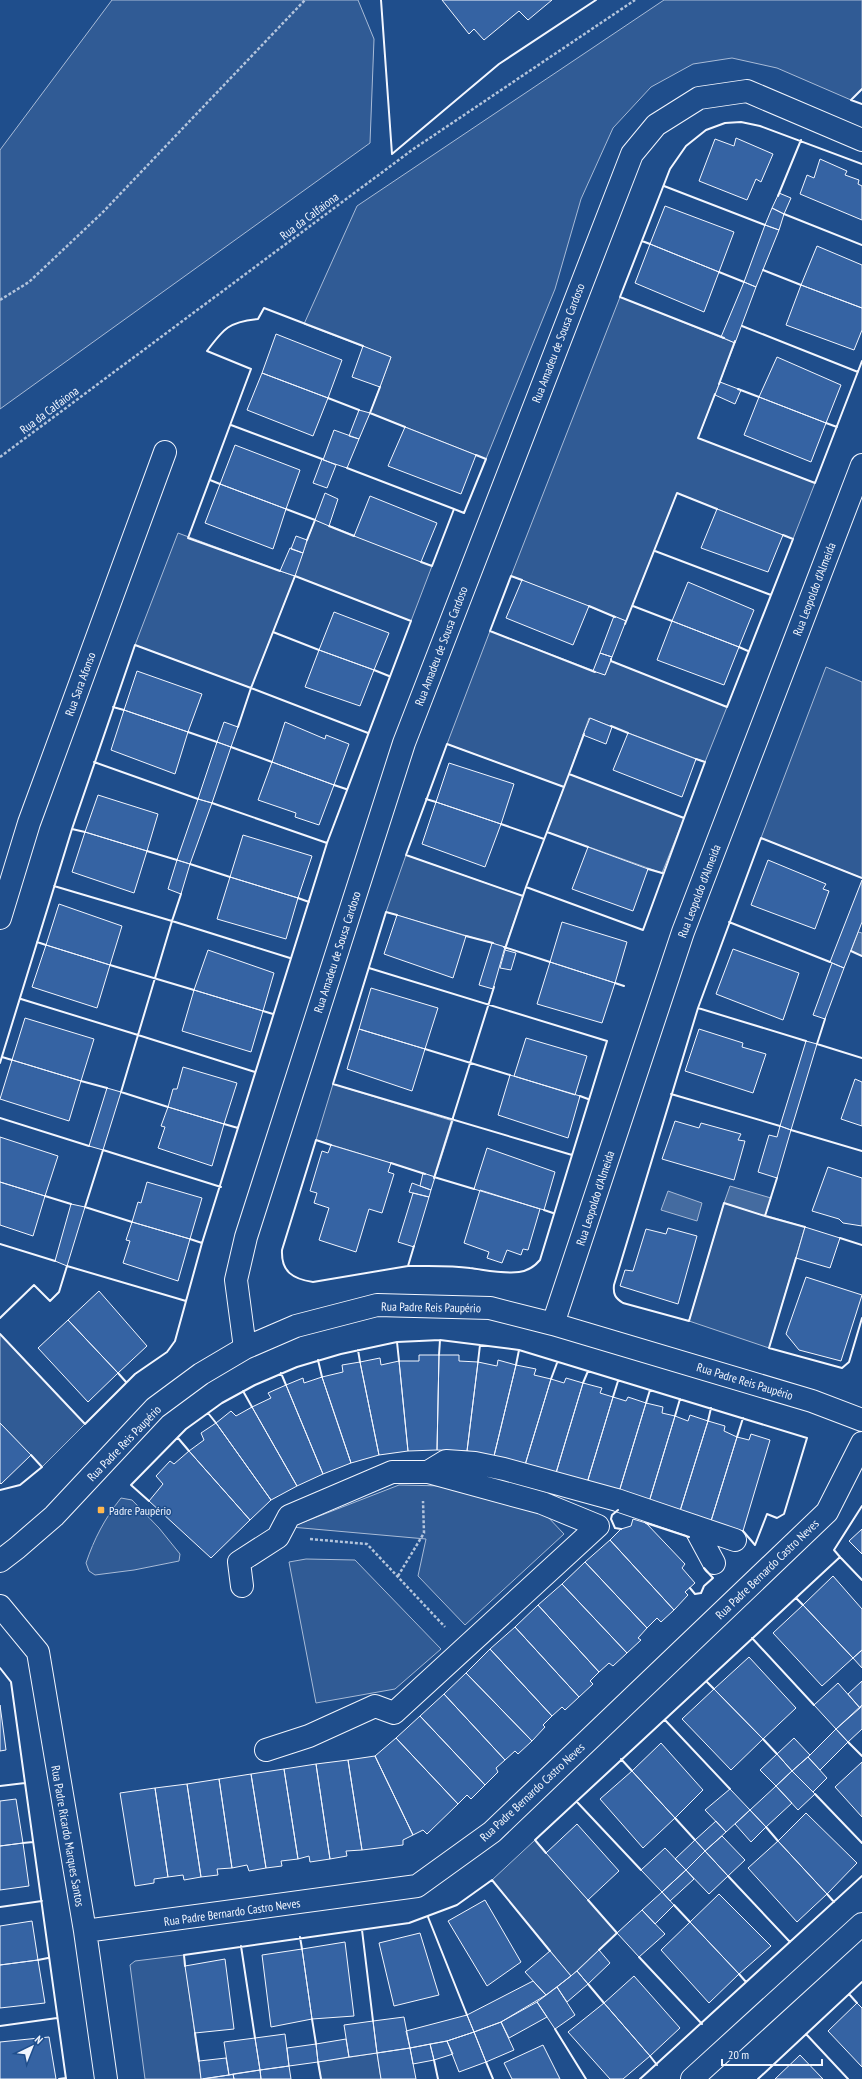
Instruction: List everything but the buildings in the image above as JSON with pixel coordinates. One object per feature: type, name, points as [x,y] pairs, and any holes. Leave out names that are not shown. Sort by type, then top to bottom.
[{"type":"street","name":"Rua Amadeu de Sousa Cardoso","points":[[245,1348],[236,1280],[246,1237],[404,743],[632,154],[656,124],[699,98],[746,92],[812,118],[862,140]]},
{"type":"street","name":"Rua Sara Afonso","points":[[0,918],[29,823],[165,452]]},
{"type":"street","name":"Rua Leopoldo d'Almeida","points":[[553,1324],[682,932],[862,465]]},
{"type":"street","name":"Rua Padre Reis Paupério","points":[[0,1561],[54,1516],[155,1408],[200,1374],[245,1348],[296,1326],[377,1305],[490,1308],[553,1324],[812,1401],[862,1420]]},
{"type":"street","name":"Rua Padre Bernardo Castro Neves","points":[[85,1931],[417,1886],[492,1832],[827,1512],[862,1443]]},
{"type":"street","points":[[428,1472],[446,1461],[474,1463],[504,1469],[617,1500],[735,1540]]},
{"type":"street","points":[[242,1586],[239,1562],[278,1537],[289,1516],[392,1472],[428,1472],[542,1503],[598,1526],[394,1713],[374,1706],[309,1736],[266,1750]]},
{"type":"street","points":[[694,1526],[714,1563]]},
{"type":"street","name":"Rua Padre Ricardo Marques Santos","points":[[0,1606],[38,1652],[85,1931],[106,2079]]},
{"type":"street","points":[[692,2079],[862,1924]]},
{"type":"path","points":[[0,300],[29,282],[103,212],[305,0]]},
{"type":"path","name":"Rua da Calfaiona","points":[[0,457],[412,150],[635,0]]},
{"type":"path","points":[[398,1576],[424,1533],[422,1504],[432,1486],[428,1472]]},
{"type":"path","points":[[278,1537],[367,1544],[465,1648]]},
{"type":"shaded area","points":[[112,0],[358,0],[374,39],[370,143],[0,409],[0,150]]},
{"type":"shaded area","points":[[664,0],[862,0],[862,89],[851,100],[777,68],[732,58],[693,64],[651,87],[613,128],[581,199],[555,289],[486,459],[370,413],[391,357],[304,324],[357,206]]},
{"type":"shaded area","points":[[620,297],[735,343],[698,438],[815,483],[793,539],[677,493],[626,621],[511,576]]},
{"type":"shaded area","points":[[315,520],[432,566],[411,621],[295,576],[251,688],[135,645],[178,533],[294,576]]},
{"type":"shaded area","points":[[490,631],[605,675],[611,661],[727,707],[705,762],[589,718],[569,774],[684,818],[662,873],[547,832],[564,787],[447,744]]},
{"type":"shaded area","points":[[826,667],[862,682],[862,878],[761,838]]},
{"type":"shaded area","points":[[406,855],[523,896],[505,947],[386,912]]},
{"type":"shaded area","points":[[858,932],[862,933],[862,956],[851,951]]},
{"type":"shaded area","points":[[333,1084],[453,1121],[435,1177],[316,1140]]},
{"type":"shaded area","points":[[730,1186],[771,1198],[765,1216],[724,1203]]},
{"type":"shaded area","points":[[668,1191],[702,1203],[697,1221],[661,1210]]},
{"type":"shaded area","points":[[724,1203],[805,1227],[769,1348],[689,1321]]},
{"type":"shaded area","points":[[0,1334],[85,1424],[42,1467],[0,1423]]},
{"type":"shaded area","points":[[399,1485],[444,1486],[546,1515],[564,1534],[465,1625],[418,1576],[426,1539],[291,1527]]},
{"type":"shaded area","points":[[121,1498],[132,1500],[159,1528],[180,1554],[179,1561],[134,1570],[95,1575],[89,1571],[86,1563],[100,1529]]},
{"type":"shaded area","points":[[306,1559],[355,1560],[441,1649],[395,1689],[316,1703],[289,1562]]},
{"type":"shaded area","points":[[535,1840],[617,1933],[571,1976],[492,1880]]},
{"type":"shaded area","points":[[184,1955],[201,2079],[145,2079],[130,1965],[135,1961]]},
{"type":"shaded area","points":[[377,2053],[381,2079],[321,2079],[318,2062]]},
{"type":"wall","points":[[381,0],[392,154]]},
{"type":"wall","points":[[392,154],[499,64],[596,0]]},
{"type":"wall","points":[[862,89],[851,100],[862,104]]},
{"type":"wall","points":[[724,338],[620,297],[670,169],[686,146],[706,130],[725,123],[741,122],[760,126],[862,164]]},
{"type":"wall","points":[[778,196],[801,140]]},
{"type":"wall","points":[[664,186],[765,225]]},
{"type":"wall","points":[[784,214],[862,245]]},
{"type":"wall","points":[[642,241],[650,244]]},
{"type":"wall","points":[[763,270],[801,285]]},
{"type":"wall","points":[[719,272],[744,282]]},
{"type":"wall","points":[[280,571],[188,538],[251,369],[207,351],[218,337],[228,328],[240,322],[258,319],[264,308],[363,346]]},
{"type":"wall","points":[[742,326],[858,372]]},
{"type":"wall","points":[[719,384],[735,341]]},
{"type":"wall","points":[[715,394],[698,438],[815,483],[862,361]]},
{"type":"wall","points":[[380,387],[370,413],[405,427]]},
{"type":"wall","points":[[738,389],[759,397]]},
{"type":"wall","points":[[328,398],[359,410]]},
{"type":"wall","points":[[826,423],[837,427]]},
{"type":"wall","points":[[231,425],[322,459]]},
{"type":"wall","points":[[421,562],[432,566],[454,509],[464,513],[486,459],[476,455]]},
{"type":"wall","points":[[347,468],[454,509]]},
{"type":"wall","points":[[210,480],[220,484]]},
{"type":"wall","points":[[625,624],[677,493],[717,509]]},
{"type":"wall","points":[[286,509],[315,520],[307,540]]},
{"type":"wall","points":[[329,526],[354,536]]},
{"type":"wall","points":[[611,659],[611,661],[727,707],[793,539],[783,535]]},
{"type":"wall","points":[[655,551],[771,595]]},
{"type":"wall","points":[[0,1063],[72,829],[135,645],[251,688],[295,576],[411,621],[327,843],[202,1243],[175,1341],[167,1352],[135,1374],[85,1424],[0,1334]]},
{"type":"wall","points":[[522,580],[511,576],[490,631],[595,672]]},
{"type":"wall","points":[[589,606],[615,617]]},
{"type":"wall","points":[[633,606],[672,621]]},
{"type":"wall","points":[[273,632],[319,650]]},
{"type":"wall","points":[[739,647],[748,651]]},
{"type":"wall","points":[[374,670],[389,676]]},
{"type":"wall","points":[[238,727],[251,688],[368,733]]},
{"type":"wall","points":[[113,707],[124,710]]},
{"type":"wall","points":[[611,726],[628,733]]},
{"type":"wall","points":[[188,732],[217,742]]},
{"type":"wall","points":[[584,734],[569,774],[684,818],[705,762],[696,759]]},
{"type":"wall","points":[[526,887],[523,896],[406,855],[447,744],[564,787]]},
{"type":"wall","points":[[231,747],[272,762]]},
{"type":"wall","points":[[94,762],[198,799]]},
{"type":"wall","points":[[569,774],[526,887],[643,930],[684,818]]},
{"type":"wall","points":[[334,785],[346,789]]},
{"type":"wall","points":[[426,799],[436,802]]},
{"type":"wall","points":[[212,803],[327,843]]},
{"type":"wall","points":[[501,824],[544,839]]},
{"type":"wall","points":[[72,829],[85,832]]},
{"type":"wall","points":[[547,832],[588,847]]},
{"type":"wall","points":[[777,1178],[765,1216],[724,1203],[689,1321],[623,1303],[616,1297],[614,1293],[614,1285],[698,1008],[761,838],[862,878]]},
{"type":"wall","points":[[147,851],[177,860]]},
{"type":"wall","points":[[190,864],[230,877]]},
{"type":"wall","points":[[648,869],[662,873]]},
{"type":"wall","points":[[54,886],[172,921],[181,894]]},
{"type":"wall","points":[[505,949],[523,896]]},
{"type":"wall","points":[[298,898],[309,902]]},
{"type":"wall","points":[[397,915],[386,912],[333,1084],[572,1155],[540,1260],[533,1267],[522,1271],[494,1272],[455,1266],[408,1266]]},
{"type":"wall","points":[[21,999],[138,1035],[172,921],[290,958]]},
{"type":"wall","points":[[729,922],[830,962]]},
{"type":"wall","points":[[466,936],[493,943]]},
{"type":"wall","points":[[37,942],[46,945]]},
{"type":"wall","points":[[504,947],[550,962]]},
{"type":"wall","points":[[851,951],[862,956]]},
{"type":"wall","points":[[110,965],[194,990]]},
{"type":"wall","points":[[369,968],[607,1041],[572,1155]]},
{"type":"wall","points":[[615,983],[624,986]]},
{"type":"wall","points":[[434,1178],[494,987]]},
{"type":"wall","points":[[698,1008],[806,1041]]},
{"type":"wall","points":[[263,1011],[273,1014]]},
{"type":"wall","points":[[825,1019],[817,1044],[862,1058]]},
{"type":"wall","points":[[168,1107],[121,1092],[138,1035],[255,1072]]},
{"type":"wall","points":[[425,1049],[510,1075]]},
{"type":"wall","points":[[2,1057],[12,1060]]},
{"type":"wall","points":[[81,1081],[107,1088]]},
{"type":"wall","points":[[671,1094],[780,1126]]},
{"type":"wall","points":[[580,1096],[588,1099]]},
{"type":"wall","points":[[0,1118],[89,1146]]},
{"type":"wall","points":[[224,1124],[238,1128]]},
{"type":"wall","points":[[791,1130],[862,1151]]},
{"type":"wall","points":[[331,1145],[316,1140],[282,1250],[282,1258],[286,1269],[300,1279],[313,1282],[408,1266],[414,1246]]},
{"type":"wall","points":[[132,1222],[85,1207],[103,1150],[221,1187]]},
{"type":"wall","points":[[391,1163],[425,1174]]},
{"type":"wall","points":[[434,1177],[474,1189]]},
{"type":"wall","points":[[45,1196],[71,1204]]},
{"type":"wall","points":[[544,1210],[553,1213]]},
{"type":"wall","points":[[765,1216],[805,1227]]},
{"type":"wall","points":[[840,1238],[862,1245]]},
{"type":"wall","points":[[190,1239],[202,1243]]},
{"type":"wall","points":[[0,1244],[55,1261]]},
{"type":"wall","points":[[796,1258],[769,1348],[842,1368],[849,1362],[862,1318]]},
{"type":"wall","points":[[0,1318],[34,1285],[50,1301],[59,1292],[67,1266],[186,1301]]},
{"type":"wall","points":[[439,1355],[440,1340]]},
{"type":"wall","points":[[149,1501],[131,1485],[186,1429],[222,1403],[255,1385],[297,1367],[341,1354],[397,1342],[440,1340],[519,1350],[807,1438],[784,1514],[777,1518],[767,1514],[755,1545],[743,1531]]},
{"type":"wall","points":[[397,1342],[399,1361]]},
{"type":"wall","points":[[478,1362],[480,1345]]},
{"type":"wall","points":[[358,1350],[360,1362]]},
{"type":"wall","points":[[516,1365],[519,1350]]},
{"type":"wall","points":[[318,1360],[322,1377]]},
{"type":"wall","points":[[551,1379],[557,1363]]},
{"type":"wall","points":[[583,1383],[588,1371]]},
{"type":"wall","points":[[118,1373],[126,1382]]},
{"type":"wall","points":[[281,1373],[286,1385]]},
{"type":"wall","points":[[613,1397],[618,1381]]},
{"type":"wall","points":[[646,1403],[650,1390]]},
{"type":"wall","points":[[243,1391],[252,1407]]},
{"type":"wall","points":[[675,1416],[680,1399]]},
{"type":"wall","points":[[708,1421],[711,1408]]},
{"type":"wall","points":[[208,1413],[216,1423]]},
{"type":"wall","points":[[737,1437],[743,1418]]},
{"type":"wall","points":[[178,1438],[189,1451]]},
{"type":"wall","points":[[0,1490],[20,1485],[42,1467],[31,1455]]},
{"type":"wall","points":[[546,1853],[535,1840],[840,1557],[834,1550],[862,1506]]},
{"type":"wall","points":[[618,1510],[612,1515],[611,1519],[615,1528],[621,1529]]},
{"type":"wall","points":[[646,1523],[689,1537]]},
{"type":"wall","points":[[840,1557],[862,1580]]},
{"type":"wall","points":[[690,1588],[695,1594],[701,1593],[704,1586],[713,1578],[704,1568]]},
{"type":"wall","points":[[796,1598],[803,1605]]},
{"type":"wall","points":[[752,1638],[814,1705]]},
{"type":"wall","points":[[0,1668],[11,1682],[66,2079]]},
{"type":"wall","points":[[707,1682],[714,1689]]},
{"type":"wall","points":[[665,1720],[730,1789]]},
{"type":"wall","points":[[763,1739],[777,1754]]},
{"type":"wall","points":[[848,1742],[862,1756]]},
{"type":"wall","points":[[621,1759],[632,1771]]},
{"type":"wall","points":[[0,1786],[25,1783]]},
{"type":"wall","points":[[815,1794],[862,1843]]},
{"type":"wall","points":[[577,1802],[641,1870]]},
{"type":"wall","points":[[675,1818],[695,1840]]},
{"type":"wall","points":[[766,1827],[778,1841]]},
{"type":"wall","points":[[23,1843],[33,1842]]},
{"type":"wall","points":[[728,1876],[790,1942]]},
{"type":"wall","points":[[640,2079],[862,1876]]},
{"type":"wall","points":[[185,1966],[184,1955],[409,1923],[457,1905],[492,1880],[550,1951]]},
{"type":"wall","points":[[827,1894],[834,1902]]},
{"type":"wall","points":[[588,1900],[617,1933],[599,1950]]},
{"type":"wall","points":[[0,1907],[42,1901]]},
{"type":"wall","points":[[674,1905],[690,1922]]},
{"type":"wall","points":[[428,1917],[467,2015]]},
{"type":"wall","points":[[362,1930],[373,2021]]},
{"type":"wall","points":[[300,1937],[302,1949]]},
{"type":"wall","points":[[241,1946],[255,2038]]},
{"type":"wall","points":[[639,1957],[702,2024]]},
{"type":"wall","points":[[38,1960],[48,1958]]},
{"type":"wall","points":[[739,1974],[746,1982]]},
{"type":"wall","points":[[758,2079],[862,1982]]},
{"type":"wall","points":[[588,1984],[604,2003]]},
{"type":"wall","points":[[849,1994],[857,2003]]},
{"type":"wall","points":[[0,2026],[57,2018]]},
{"type":"wall","points":[[312,2019],[316,2044]]},
{"type":"wall","points":[[555,2029],[586,2079]]},
{"type":"wall","points":[[195,2033],[199,2061]]},
{"type":"wall","points":[[806,2034],[848,2079]]},
{"type":"wall","points":[[650,2056],[657,2065]]},
{"type":"wall","points":[[434,2060],[438,2079]]},
{"type":"wall","points":[[318,2062],[321,2079]]},
{"type":"wall","points":[[486,2062],[493,2079]]},
{"type":"wall","points":[[59,2079],[66,2078]]},
{"type":"place","name":"Padre Paupério","points":[[101,1510]]}]
